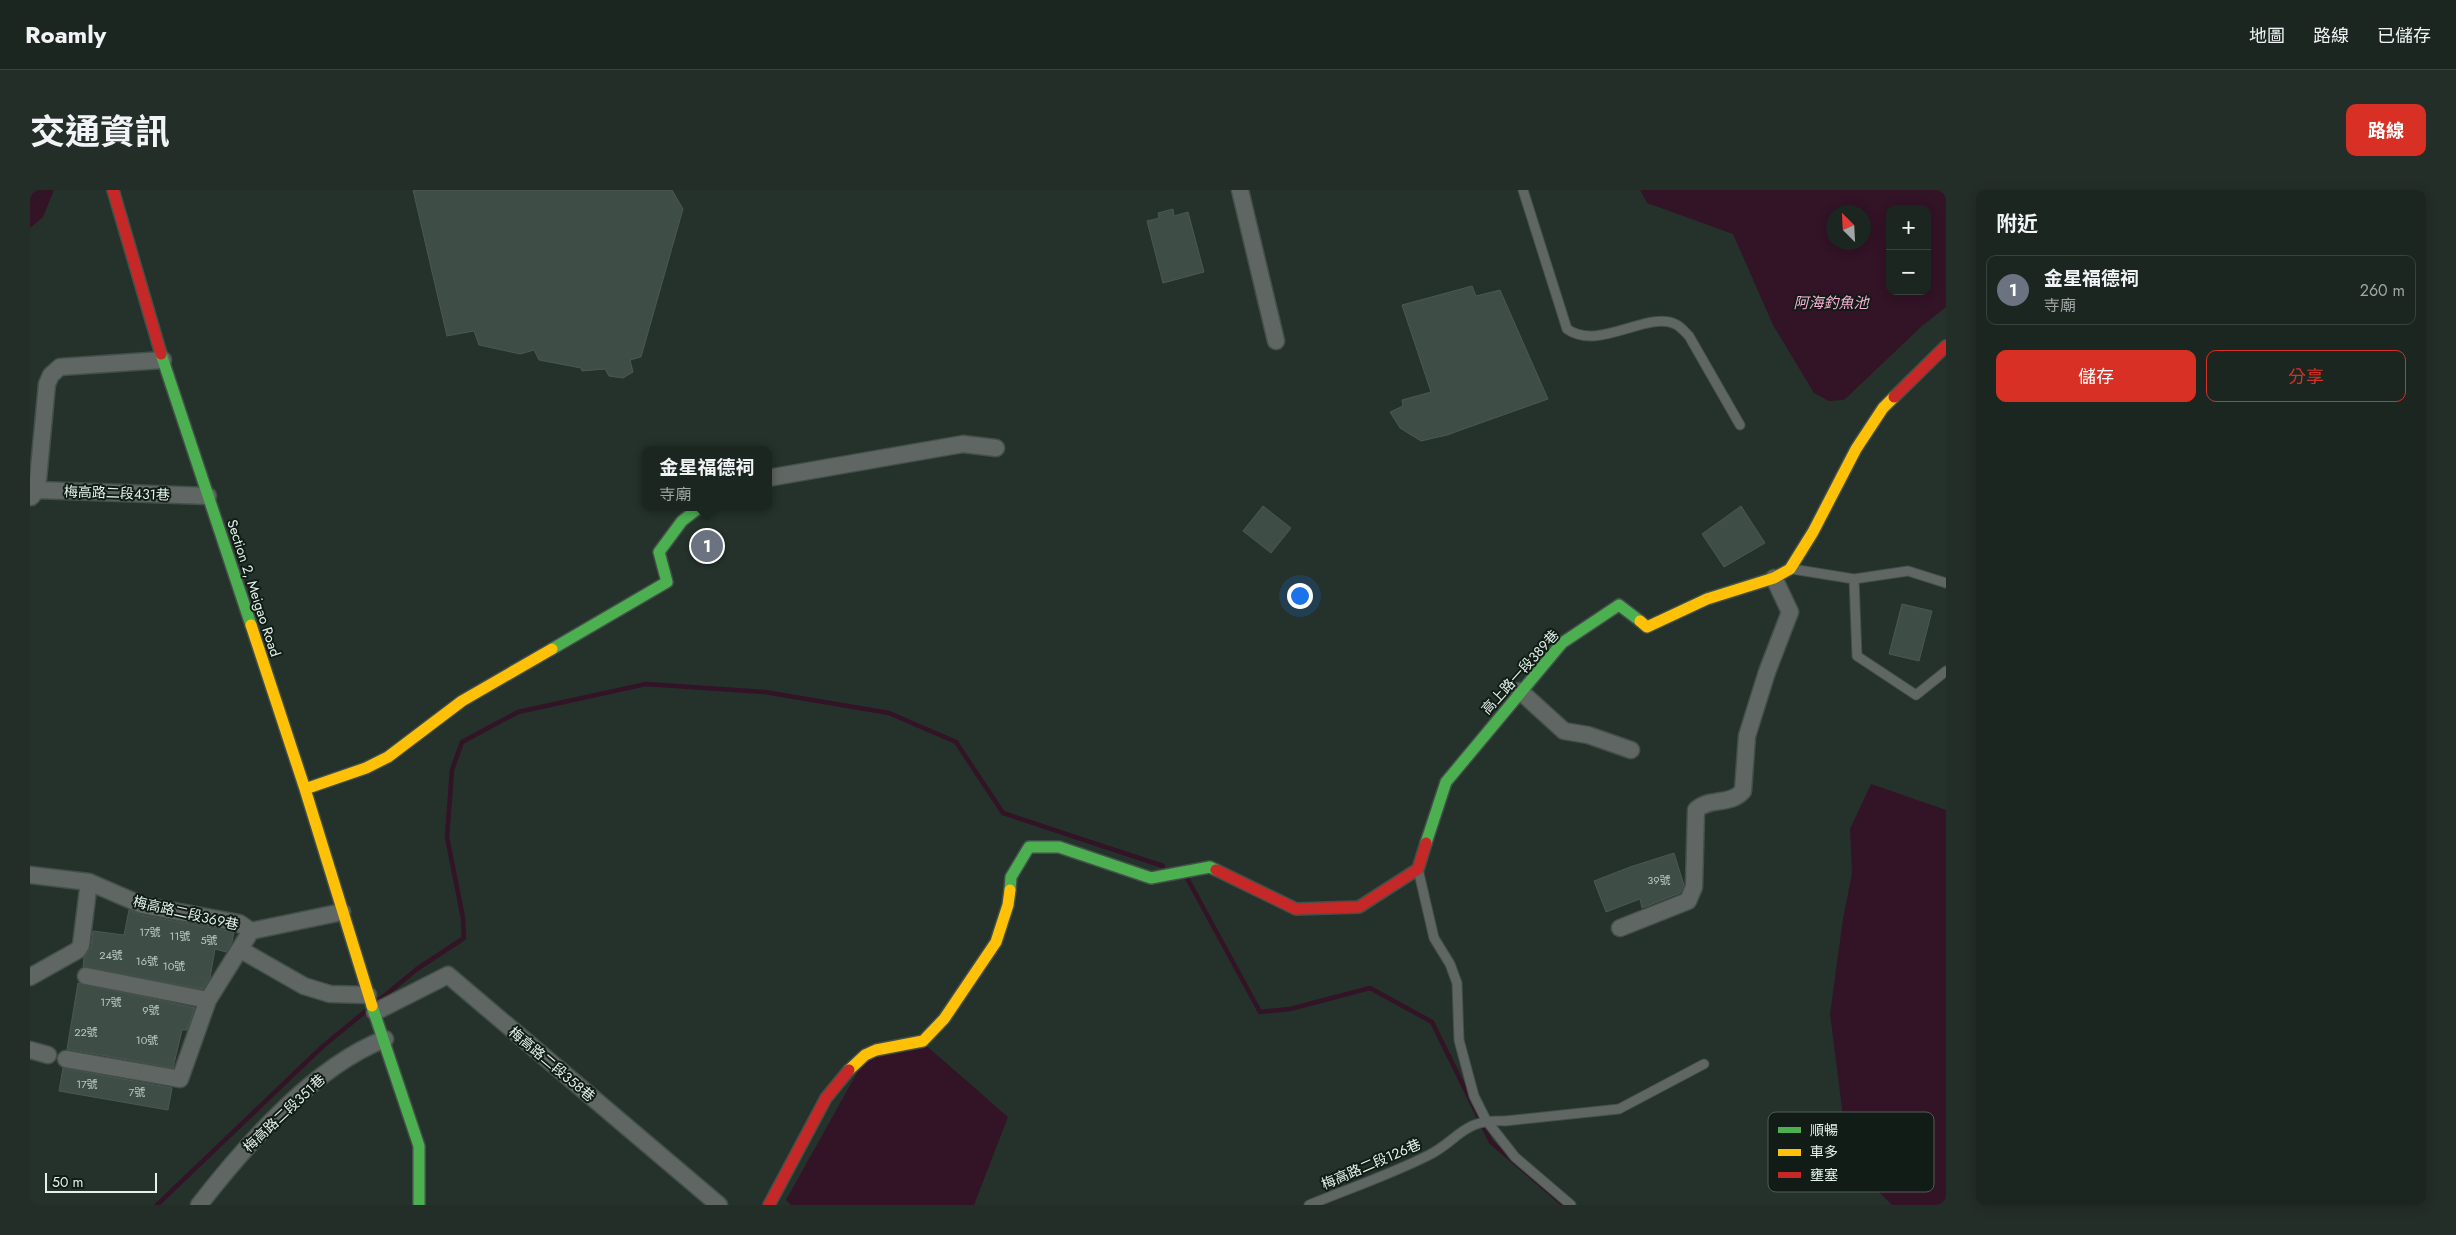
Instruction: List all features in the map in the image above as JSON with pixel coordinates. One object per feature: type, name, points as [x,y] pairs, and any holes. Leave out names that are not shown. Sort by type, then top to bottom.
[{"type":"street","name":"Section 2, Meigao Road","points":[[113,190],[163,360],[305,788],[342,912],[375,1012]]},
{"type":"street","points":[[1240,190],[1276,341]]},
{"type":"street","name":"高上路一段389巷","points":[[1418,869],[1446,782],[1520,691],[1562,644],[1619,605],[1647,627],[1707,598],[1774,578],[1790,569],[1813,532],[1856,449],[1884,408],[1912,377],[1946,346]]},
{"type":"street","points":[[34,494],[47,384],[51,375],[60,367],[163,360]]},
{"type":"street","points":[[772,477],[963,444],[996,448]]},
{"type":"street","name":"梅高路二段431巷","points":[[34,494],[208,496]]},
{"type":"street","points":[[305,788],[366,768],[388,756],[462,701],[667,582],[659,552],[682,522],[695,511]]},
{"type":"street","points":[[1620,928],[1688,901],[1694,887],[1696,810],[1708,803],[1734,799],[1742,791],[1748,736],[1767,672],[1790,612],[1774,578]]},
{"type":"street","points":[[1520,691],[1564,731],[1588,735],[1630,750]]},
{"type":"street","points":[[769,1205],[826,1098],[849,1070],[865,1055],[876,1050],[923,1041],[944,1020],[996,942],[1008,905],[1011,877],[1030,847],[1059,847],[1151,878],[1210,867],[1296,909],[1359,907],[1418,869]]},
{"type":"street","name":"梅高路二段369巷","points":[[30,875],[89,882],[142,905],[239,923],[251,931],[342,912]]},
{"type":"street","points":[[30,978],[78,950],[81,945],[89,882]]},
{"type":"street","points":[[66,1059],[180,1079],[208,1000],[241,950],[251,931]]},
{"type":"street","points":[[241,950],[304,986],[330,994],[368,994]]},
{"type":"street","points":[[86,976],[208,1000]]},
{"type":"street","name":"梅高路二段358巷","points":[[375,1012],[448,976],[719,1205]]},
{"type":"street","points":[[375,1012],[418,1146],[419,1205]]},
{"type":"street","name":"梅高路二段351巷","points":[[199,1205],[234,1161],[317,1078],[367,1046],[385,1039]]},
{"type":"street","points":[[30,1050],[48,1055]]},
{"type":"lane","points":[[1523,190],[1567,329],[1575,335],[1590,337],[1659,322],[1676,325],[1689,336],[1740,425]]},
{"type":"lane","points":[[1790,569],[1854,579],[1908,571],[1946,583]]},
{"type":"lane","points":[[1854,579],[1858,656],[1916,694],[1946,671]]},
{"type":"lane","points":[[1418,869],[1434,938],[1450,964],[1458,983],[1459,1040],[1474,1096],[1486,1120],[1515,1157],[1571,1205]]},
{"type":"lane","points":[[1486,1120],[1505,1121],[1618,1109],[1704,1064]]},
{"type":"lane","name":"梅高路二段126巷","points":[[1309,1205],[1429,1156],[1467,1128],[1486,1120]]},
{"type":"water","points":[[30,190],[54,190],[43,217],[30,228]]},
{"type":"water","name":"阿海釣魚池","points":[[1640,190],[1946,190],[1946,307],[1922,326],[1844,400],[1829,401],[1814,393],[1773,325],[1733,234],[1647,203]]},
{"type":"water","points":[[1871,784],[1946,810],[1946,1205],[1892,1205],[1879,1192],[1934,1192],[1934,1112],[1842,1112],[1830,1014],[1843,919],[1852,873],[1850,829]]},
{"type":"water","points":[[922,1042],[1008,1117],[974,1205],[791,1205],[786,1200],[867,1055]]},
{"type":"building","points":[[413,190],[672,190],[683,209],[641,357],[630,360],[633,372],[623,378],[609,376],[605,369],[582,371],[581,368],[539,360],[534,350],[520,354],[479,345],[474,331],[447,336]]},
{"type":"building","points":[[1173,209],[1174,216],[1188,212],[1204,272],[1163,283],[1147,221],[1159,218],[1158,213]]},
{"type":"building","points":[[1472,286],[1476,296],[1500,290],[1548,399],[1447,435],[1421,441],[1400,428],[1390,412],[1403,406],[1402,400],[1431,392],[1402,305]]},
{"type":"building","points":[[1263,506],[1291,528],[1271,553],[1243,531]]},
{"type":"building","points":[[1741,506],[1765,543],[1724,567],[1702,534]]},
{"type":"building","points":[[706,535],[718,548],[708,557],[696,544]]},
{"type":"building","points":[[1902,604],[1932,611],[1919,661],[1889,654]]},
{"type":"building","points":[[1674,853],[1684,885],[1680,893],[1642,908],[1640,899],[1606,912],[1594,881]]},
{"type":"building","points":[[129,910],[140,915],[234,932],[232,942],[226,952],[215,949],[210,978],[203,989],[83,967],[84,958],[91,947],[93,931],[124,935]]},
{"type":"building","points":[[78,983],[195,1008],[187,1030],[182,1030],[173,1068],[67,1049]]},
{"type":"building","points":[[63,1068],[172,1088],[168,1110],[59,1091]]},
{"type":"waterway","points":[[377,1002],[417,969],[464,938],[463,918],[447,837],[452,770],[462,742],[518,712],[646,684],[765,692],[889,713],[956,742],[1003,813],[1163,866]]},
{"type":"waterway","points":[[1187,878],[1260,1012],[1290,1009],[1370,988],[1432,1022],[1491,1142],[1564,1205]]},
{"type":"waterway","points":[[157,1205],[322,1047],[367,1010]]},
{"type":"traffic: fast","points":[[161,354],[251,625]]},
{"type":"traffic: fast","points":[[552,649],[667,582],[659,552],[682,521],[695,511]]},
{"type":"traffic: fast","points":[[1426,843],[1446,782],[1562,643],[1619,605],[1640,621]]},
{"type":"traffic: fast","points":[[1010,890],[1011,877],[1029,847],[1059,847],[1151,878],[1210,867],[1216,870]]},
{"type":"traffic: fast","points":[[372,1006],[419,1146],[419,1205]]},
{"type":"traffic: slow","points":[[1640,621],[1647,627],[1707,599],[1774,578],[1790,569],[1813,532],[1856,449],[1883,408],[1894,397]]},
{"type":"traffic: slow","points":[[251,625],[305,789],[372,1006]]},
{"type":"traffic: slow","points":[[305,789],[366,768],[388,757],[462,701],[552,649]]},
{"type":"traffic: slow","points":[[849,1070],[865,1055],[876,1050],[923,1041],[944,1019],[996,942],[1008,905],[1010,890]]},
{"type":"traffic: jam","points":[[113,190],[161,354]]},
{"type":"traffic: jam","points":[[1894,397],[1946,346]]},
{"type":"traffic: jam","points":[[1216,870],[1296,909],[1359,907],[1418,869],[1426,843]]},
{"type":"traffic: jam","points":[[769,1205],[826,1098],[849,1070]]},
{"type":"place","name":"金星福德祠","points":[[707,546]]}]
